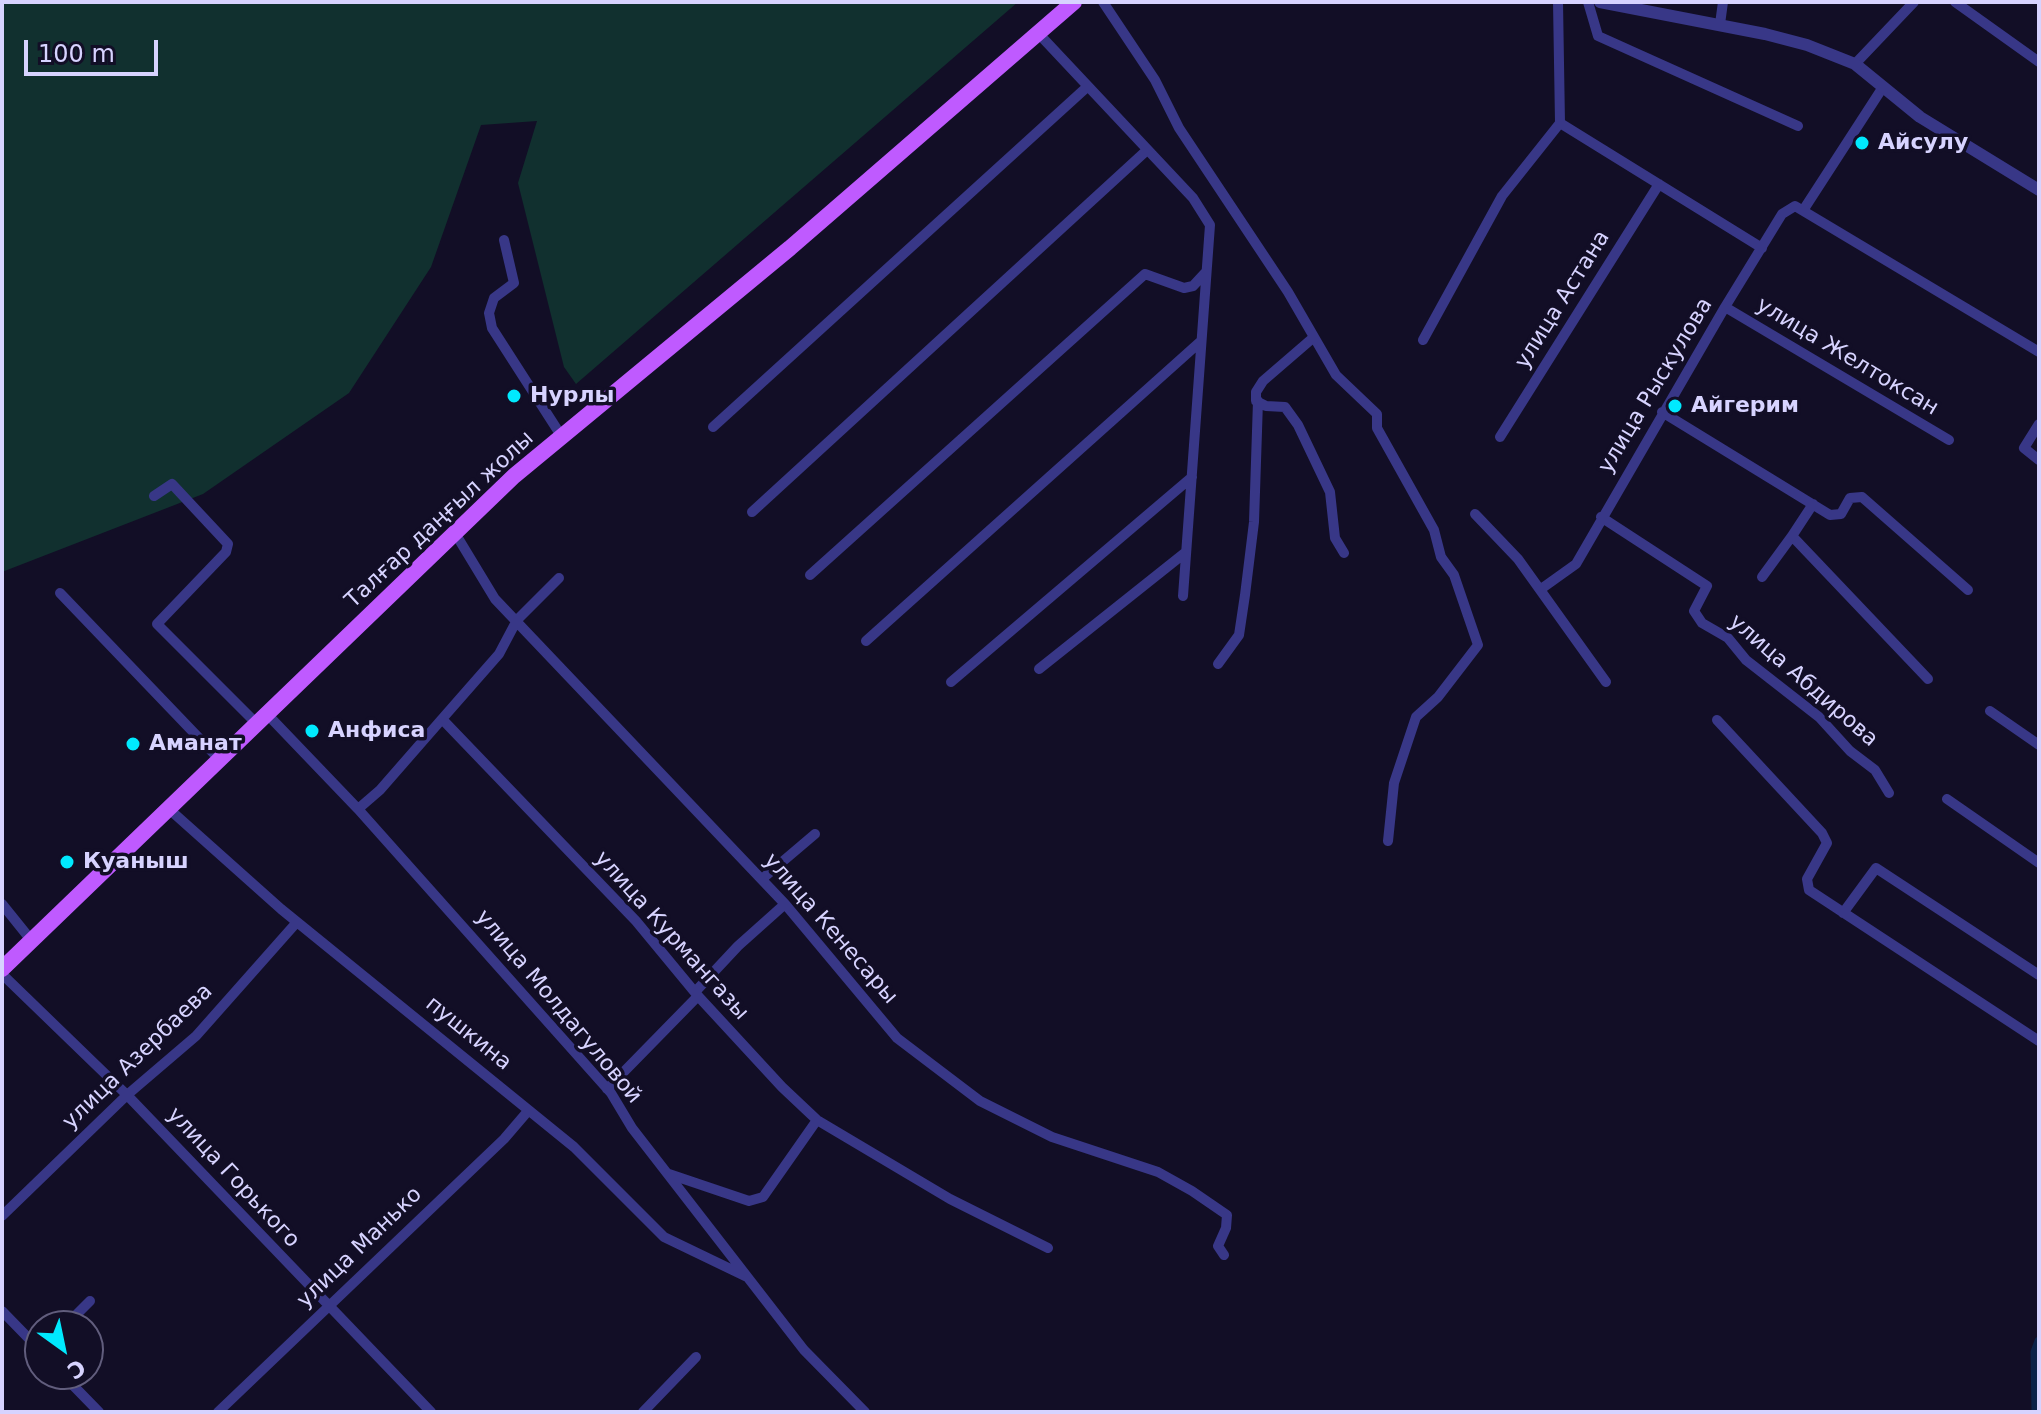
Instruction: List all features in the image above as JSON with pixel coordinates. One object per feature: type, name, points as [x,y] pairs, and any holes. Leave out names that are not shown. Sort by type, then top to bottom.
[{"type":"main road","name":"Талғар даңғыл жолы","points":[[2,972],[31,940],[455,533],[562,437],[790,248],[1074,2]]},
{"type":"street","points":[[1103,2],[1336,375],[1377,414],[1377,428],[1434,530],[1441,557],[1454,575],[1478,645],[1438,697],[1416,717],[1394,783],[1388,841]]},
{"type":"street","points":[[1423,340],[1502,196],[1560,123],[1558,2]]},
{"type":"street","points":[[1588,2],[1598,36],[1798,126]]},
{"type":"street","points":[[1600,2],[1720,24],[1807,45],[1855,64],[1955,140],[2039,190]]},
{"type":"street","points":[[1720,24],[1723,2]]},
{"type":"street","points":[[1855,64],[1914,2]]},
{"type":"street","points":[[1955,2],[2039,62]]},
{"type":"street","points":[[1038,33],[1193,198],[1210,225],[1183,596]]},
{"type":"street","points":[[713,427],[1087,87]]},
{"type":"street","points":[[1883,87],[1804,209],[2039,352]]},
{"type":"street","points":[[1560,123],[1762,248]]},
{"type":"street","points":[[752,512],[1146,151]]},
{"type":"street","name":"улица Астана","points":[[1500,437],[1659,184]]},
{"type":"street","name":"улица Рыскулова","points":[[1541,589],[1576,564],[1662,412],[1782,214],[1795,206],[1804,209]]},
{"type":"street","points":[[504,240],[514,283],[494,298],[489,313],[492,328],[562,437]]},
{"type":"street","points":[[810,575],[1145,274],[1184,288],[1193,286],[1207,270]]},
{"type":"street","name":"улица Желтоксан","points":[[1725,307],[1949,440]]},
{"type":"street","points":[[1218,664],[1239,635],[1245,595],[1254,522],[1256,392],[1263,381],[1314,337]]},
{"type":"street","points":[[866,641],[1200,342]]},
{"type":"street","points":[[1258,401],[1285,407],[1298,425],[1330,492],[1335,538],[1344,553]]},
{"type":"street","points":[[1662,412],[1830,515],[1841,514],[1850,498],[1862,497],[1968,590]]},
{"type":"street","points":[[2039,424],[2024,448],[2039,460]]},
{"type":"street","points":[[951,682],[1192,477]]},
{"type":"street","name":"улица Молдагуловой","points":[[154,496],[172,484],[228,544],[226,552],[157,624],[358,809],[607,1089],[804,1350],[865,1412]]},
{"type":"street","points":[[1762,577],[1813,504]]},
{"type":"street","points":[[1475,514],[1518,559],[1606,682]]},
{"type":"street","name":"улица Абдирова","points":[[1601,517],[1707,586],[1694,611],[1702,623],[1728,638],[1746,660],[1819,717],[1850,751],[1875,770],[1889,793]]},
{"type":"street","name":"улица Кенесары","points":[[455,533],[479,577],[785,904],[897,1038],[980,1101],[1052,1137],[1158,1172],[1192,1191],[1227,1215],[1226,1228],[1218,1246],[1224,1255]]},
{"type":"street","points":[[1792,536],[1928,679]]},
{"type":"street","points":[[1039,669],[1186,552]]},
{"type":"street","points":[[358,809],[380,790],[499,654],[517,620],[559,578]]},
{"type":"street","points":[[60,593],[220,760]]},
{"type":"street","points":[[1990,711],[2039,745]]},
{"type":"street","name":"улица Курмангазы","points":[[442,719],[636,921],[697,994],[817,1120],[950,1199],[1048,1248]]},
{"type":"street","points":[[1717,720],[1822,833],[1827,843],[1807,879],[1809,890],[2039,1041]]},
{"type":"street","points":[[1947,799],[2039,863]]},
{"type":"street","name":"пушкина","points":[[169,809],[297,922],[609,1179],[664,1237],[749,1278]]},
{"type":"street","points":[[762,879],[815,834]]},
{"type":"street","points":[[1843,913],[1876,868],[2039,975]]},
{"type":"street","points":[[2,904],[31,940]]},
{"type":"street","points":[[607,1089],[738,946],[785,904]]},
{"type":"street","name":"улица Азербаева","points":[[2,1216],[127,1095],[196,1036],[297,922]]},
{"type":"street","name":"улица Горького","points":[[2,972],[127,1095],[431,1412]]},
{"type":"street","name":"улица Манько","points":[[218,1412],[504,1139],[528,1111]]},
{"type":"street","points":[[668,1173],[749,1201],[763,1197],[817,1120]]},
{"type":"street","points":[[81,1310],[90,1301]]},
{"type":"street","points":[[2,1311],[24,1334]]},
{"type":"street","points":[[643,1412],[696,1357]]},
{"type":"street","points":[[78,1390],[99,1412]]},
{"type":"green space","points":[[2,2],[1018,2],[576,384],[564,367],[518,183],[537,121],[481,125],[431,267],[349,393],[203,494],[2,572]]},
{"type":"waterway","points":[[2036,1412],[2035,1352],[2039,1341]]},
{"type":"place","name":"Айсулу","points":[[1862,143]]},
{"type":"place","name":"Нурлы","points":[[514,396]]},
{"type":"place","name":"Айгерим","points":[[1675,406]]},
{"type":"place","name":"Анфиса","points":[[312,731]]},
{"type":"place","name":"Аманат","points":[[133,744]]},
{"type":"place","name":"Куаныш","points":[[67,862]]}]
